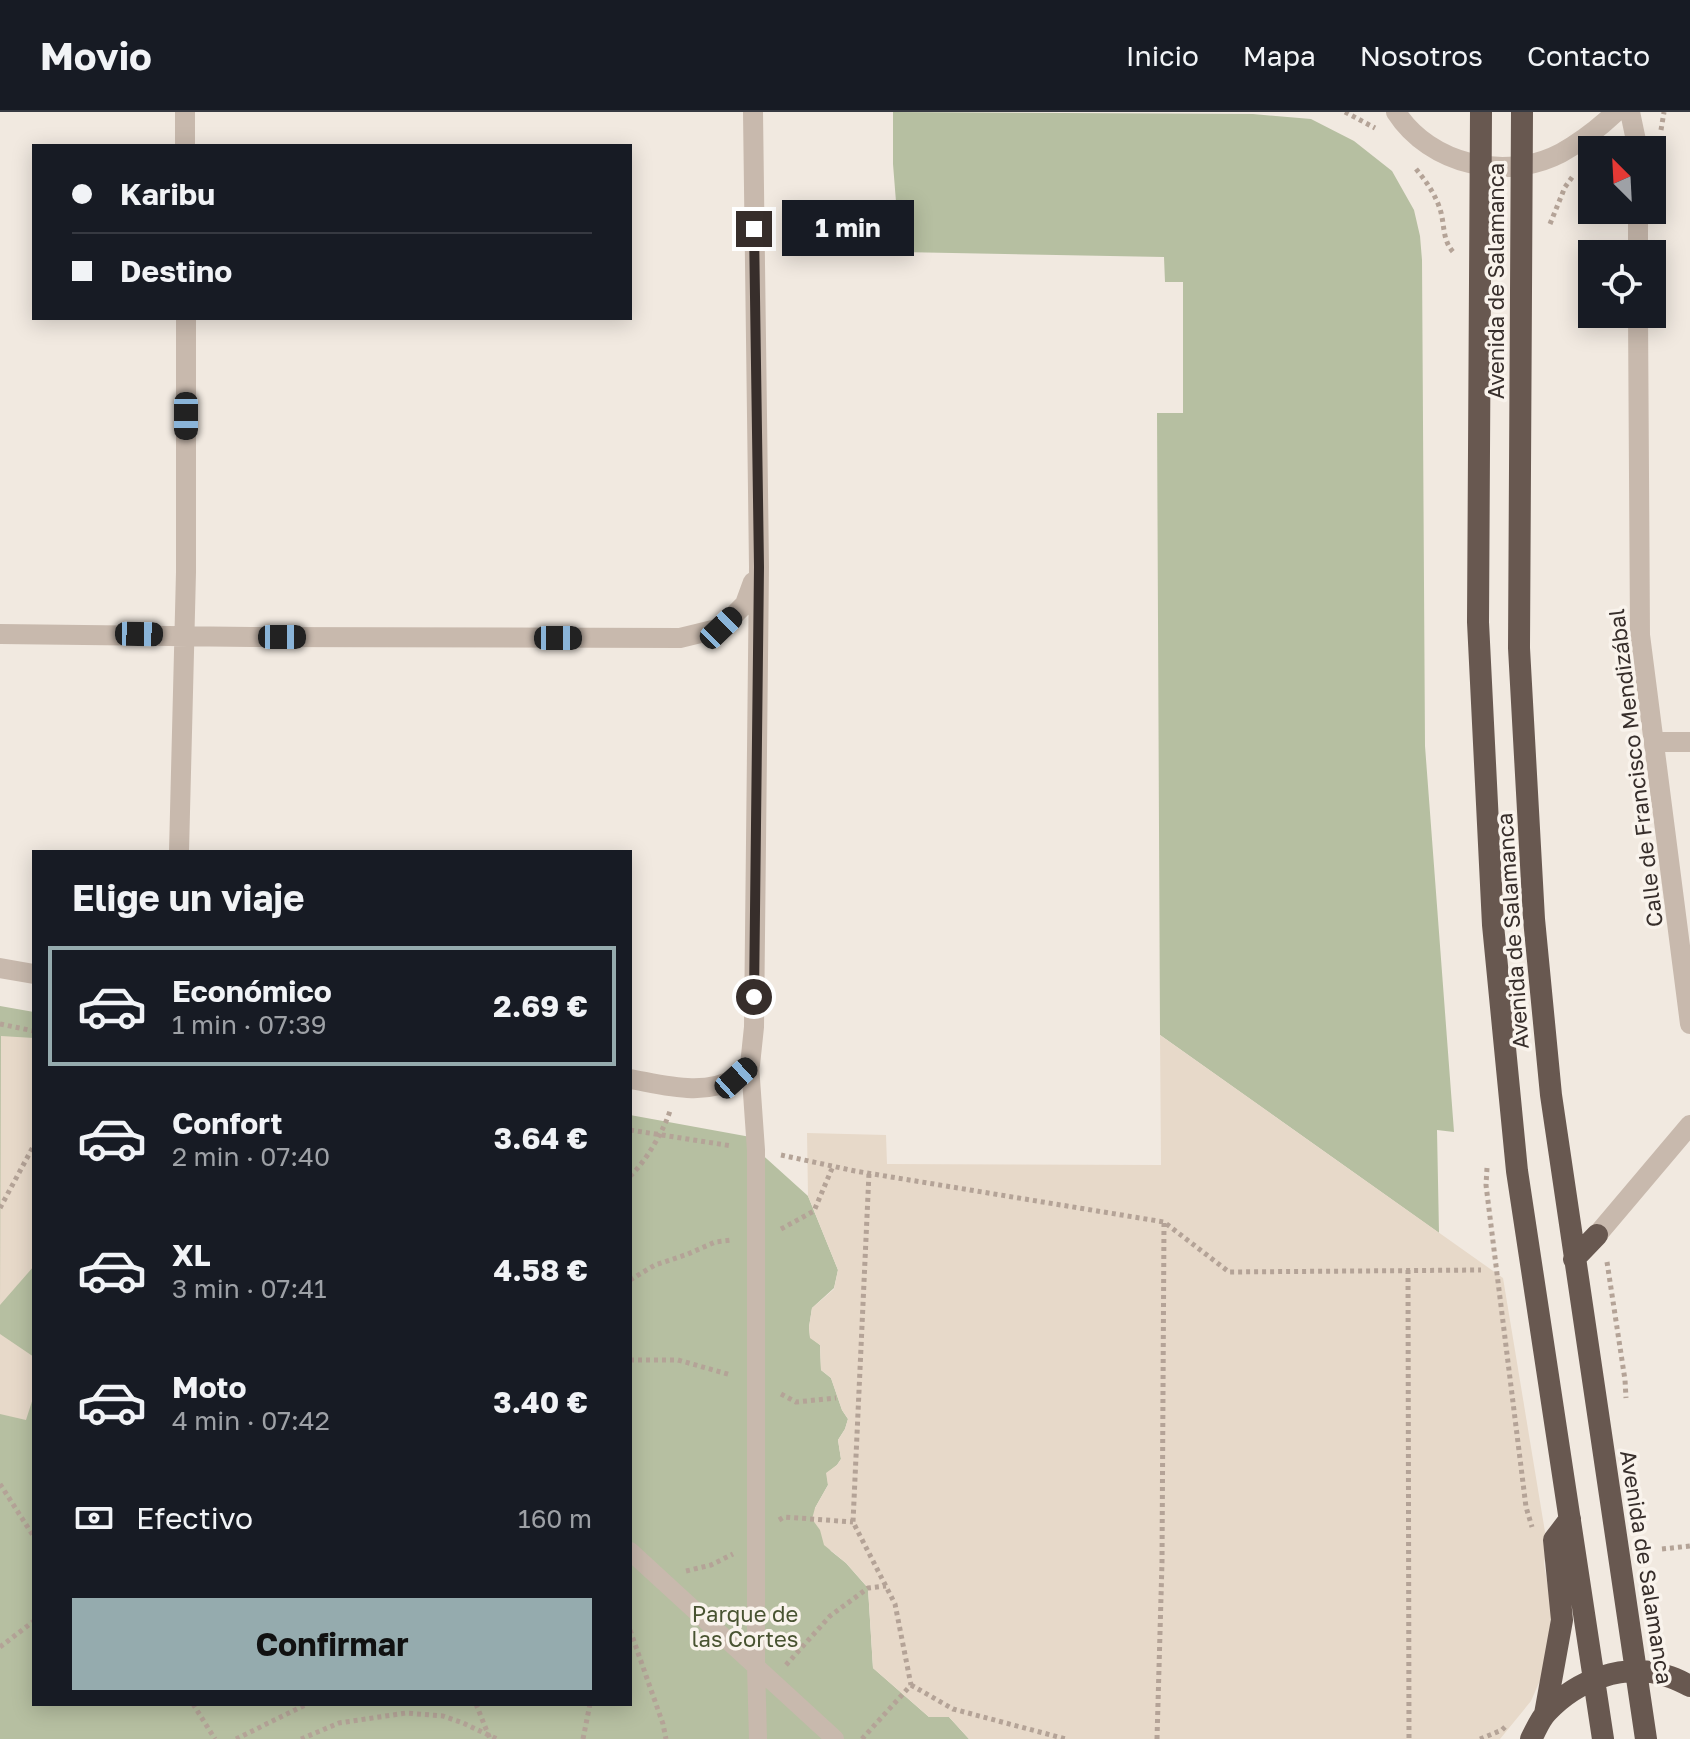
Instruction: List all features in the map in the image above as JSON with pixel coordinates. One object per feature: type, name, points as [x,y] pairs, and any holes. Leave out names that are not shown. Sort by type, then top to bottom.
[{"type":"highway","name":"Avenida de Salamanca","points":[[1481,112],[1478,622],[1493,925],[1517,1171],[1603,1739]]},
{"type":"highway","name":"Avenida de Salamanca","points":[[1522,112],[1519,648],[1534,919],[1551,1095],[1646,1739]]},
{"type":"highway","points":[[1574,1259],[1597,1235]]},
{"type":"highway","points":[[1545,1714],[1562,1620],[1554,1540],[1570,1519]]},
{"type":"highway","points":[[1531,1739],[1545,1714],[1570,1692],[1593,1679],[1636,1671],[1666,1675],[1690,1686]]},
{"type":"street","points":[[185,112],[185,144]]},
{"type":"street","points":[[753,112],[759,567],[754,1027],[743,1071],[756,1150],[758,1739]]},
{"type":"street","points":[[1396,112],[1415,135],[1435,150],[1482,166],[1522,166],[1560,154],[1616,112]]},
{"type":"street","points":[[1630,112],[1635,136]]},
{"type":"street","points":[[179,850],[185,635],[186,320]]},
{"type":"street","name":"Calle de Francisco Mendizábal","points":[[1638,328],[1640,635],[1690,1024]]},
{"type":"street","points":[[0,634],[680,638],[721,628],[745,604],[759,567]]},
{"type":"street","points":[[1654,742],[1690,742]]},
{"type":"street","points":[[0,968],[32,974]]},
{"type":"street","points":[[632,1079],[678,1087],[710,1088],[743,1071]]},
{"type":"street","points":[[1597,1235],[1690,1125]]},
{"type":"street","points":[[632,1553],[835,1739]]},
{"type":"path","points":[[1548,228],[1565,187],[1576,171]]},
{"type":"path","points":[[0,1024],[32,1031]]},
{"type":"path","points":[[632,1174],[666,1122],[678,1087]]},
{"type":"path","points":[[632,1130],[1164,1222],[1229,1272],[1481,1270]]},
{"type":"path","points":[[0,1208],[32,1149]]},
{"type":"path","points":[[869,1173],[853,1522],[895,1604],[911,1685],[953,1709],[1066,1739]]},
{"type":"path","points":[[1157,1739],[1162,1562],[1164,1222]]},
{"type":"path","points":[[1597,1235],[1606,1255],[1626,1404]]},
{"type":"path","points":[[1408,1270],[1409,1739]]},
{"type":"path","points":[[632,1360],[678,1360],[756,1382],[796,1402],[836,1398]]},
{"type":"path","points":[[0,1484],[32,1534]]},
{"type":"path","points":[[1662,1549],[1690,1546]]},
{"type":"path","points":[[772,1680],[830,1616],[868,1588],[886,1586]]},
{"type":"path","points":[[0,1647],[32,1623]]},
{"type":"path","points":[[632,1636],[666,1739]]},
{"type":"path","points":[[862,1739],[911,1685]]},
{"type":"path","points":[[194,1706],[215,1739]]},
{"type":"path","points":[[236,1739],[300,1706]]},
{"type":"path","points":[[477,1706],[489,1736]]},
{"type":"path","points":[[583,1739],[590,1706]]},
{"type":"path","points":[[301,1739],[339,1723],[406,1713],[443,1716],[497,1739]]},
{"type":"green space","points":[[893,112],[1253,114],[1311,119],[1354,141],[1392,171],[1414,210],[1422,260],[1425,746],[1454,1132],[1437,1130],[1439,1233],[1160,1035],[1157,413],[1183,413],[1183,282],[1165,282],[1164,257],[900,252],[893,164]]},
{"type":"green space","name":"Parque de las Cortes","points":[[0,1006],[32,1012],[32,1706],[632,1706],[632,1115],[756,1138],[757,1150],[808,1196],[838,1270],[834,1288],[812,1308],[810,1337],[820,1345],[821,1370],[831,1378],[848,1419],[838,1440],[841,1459],[827,1473],[828,1485],[815,1508],[824,1540],[868,1588],[873,1668],[929,1717],[949,1717],[969,1739],[0,1739]]},
{"type":"shaded area","points":[[1160,1035],[1503,1278],[1547,1544],[1544,1564],[1552,1609],[1545,1669],[1531,1701],[1500,1739],[969,1739],[949,1717],[929,1717],[873,1668],[868,1588],[846,1563],[824,1545],[820,1530],[812,1519],[828,1485],[826,1473],[841,1459],[838,1440],[848,1419],[831,1378],[821,1370],[820,1345],[810,1338],[812,1308],[834,1289],[838,1270],[808,1196],[807,1133],[886,1135],[887,1164],[1161,1165]]},
{"type":"shaded area","points":[[1,1036],[32,1038],[32,1268],[0,1305]]},
{"type":"shaded area","points":[[0,1334],[32,1356],[32,1401],[26,1420],[0,1414]]},
{"type":"route","points":[[754,229],[759,567],[754,997]]}]
